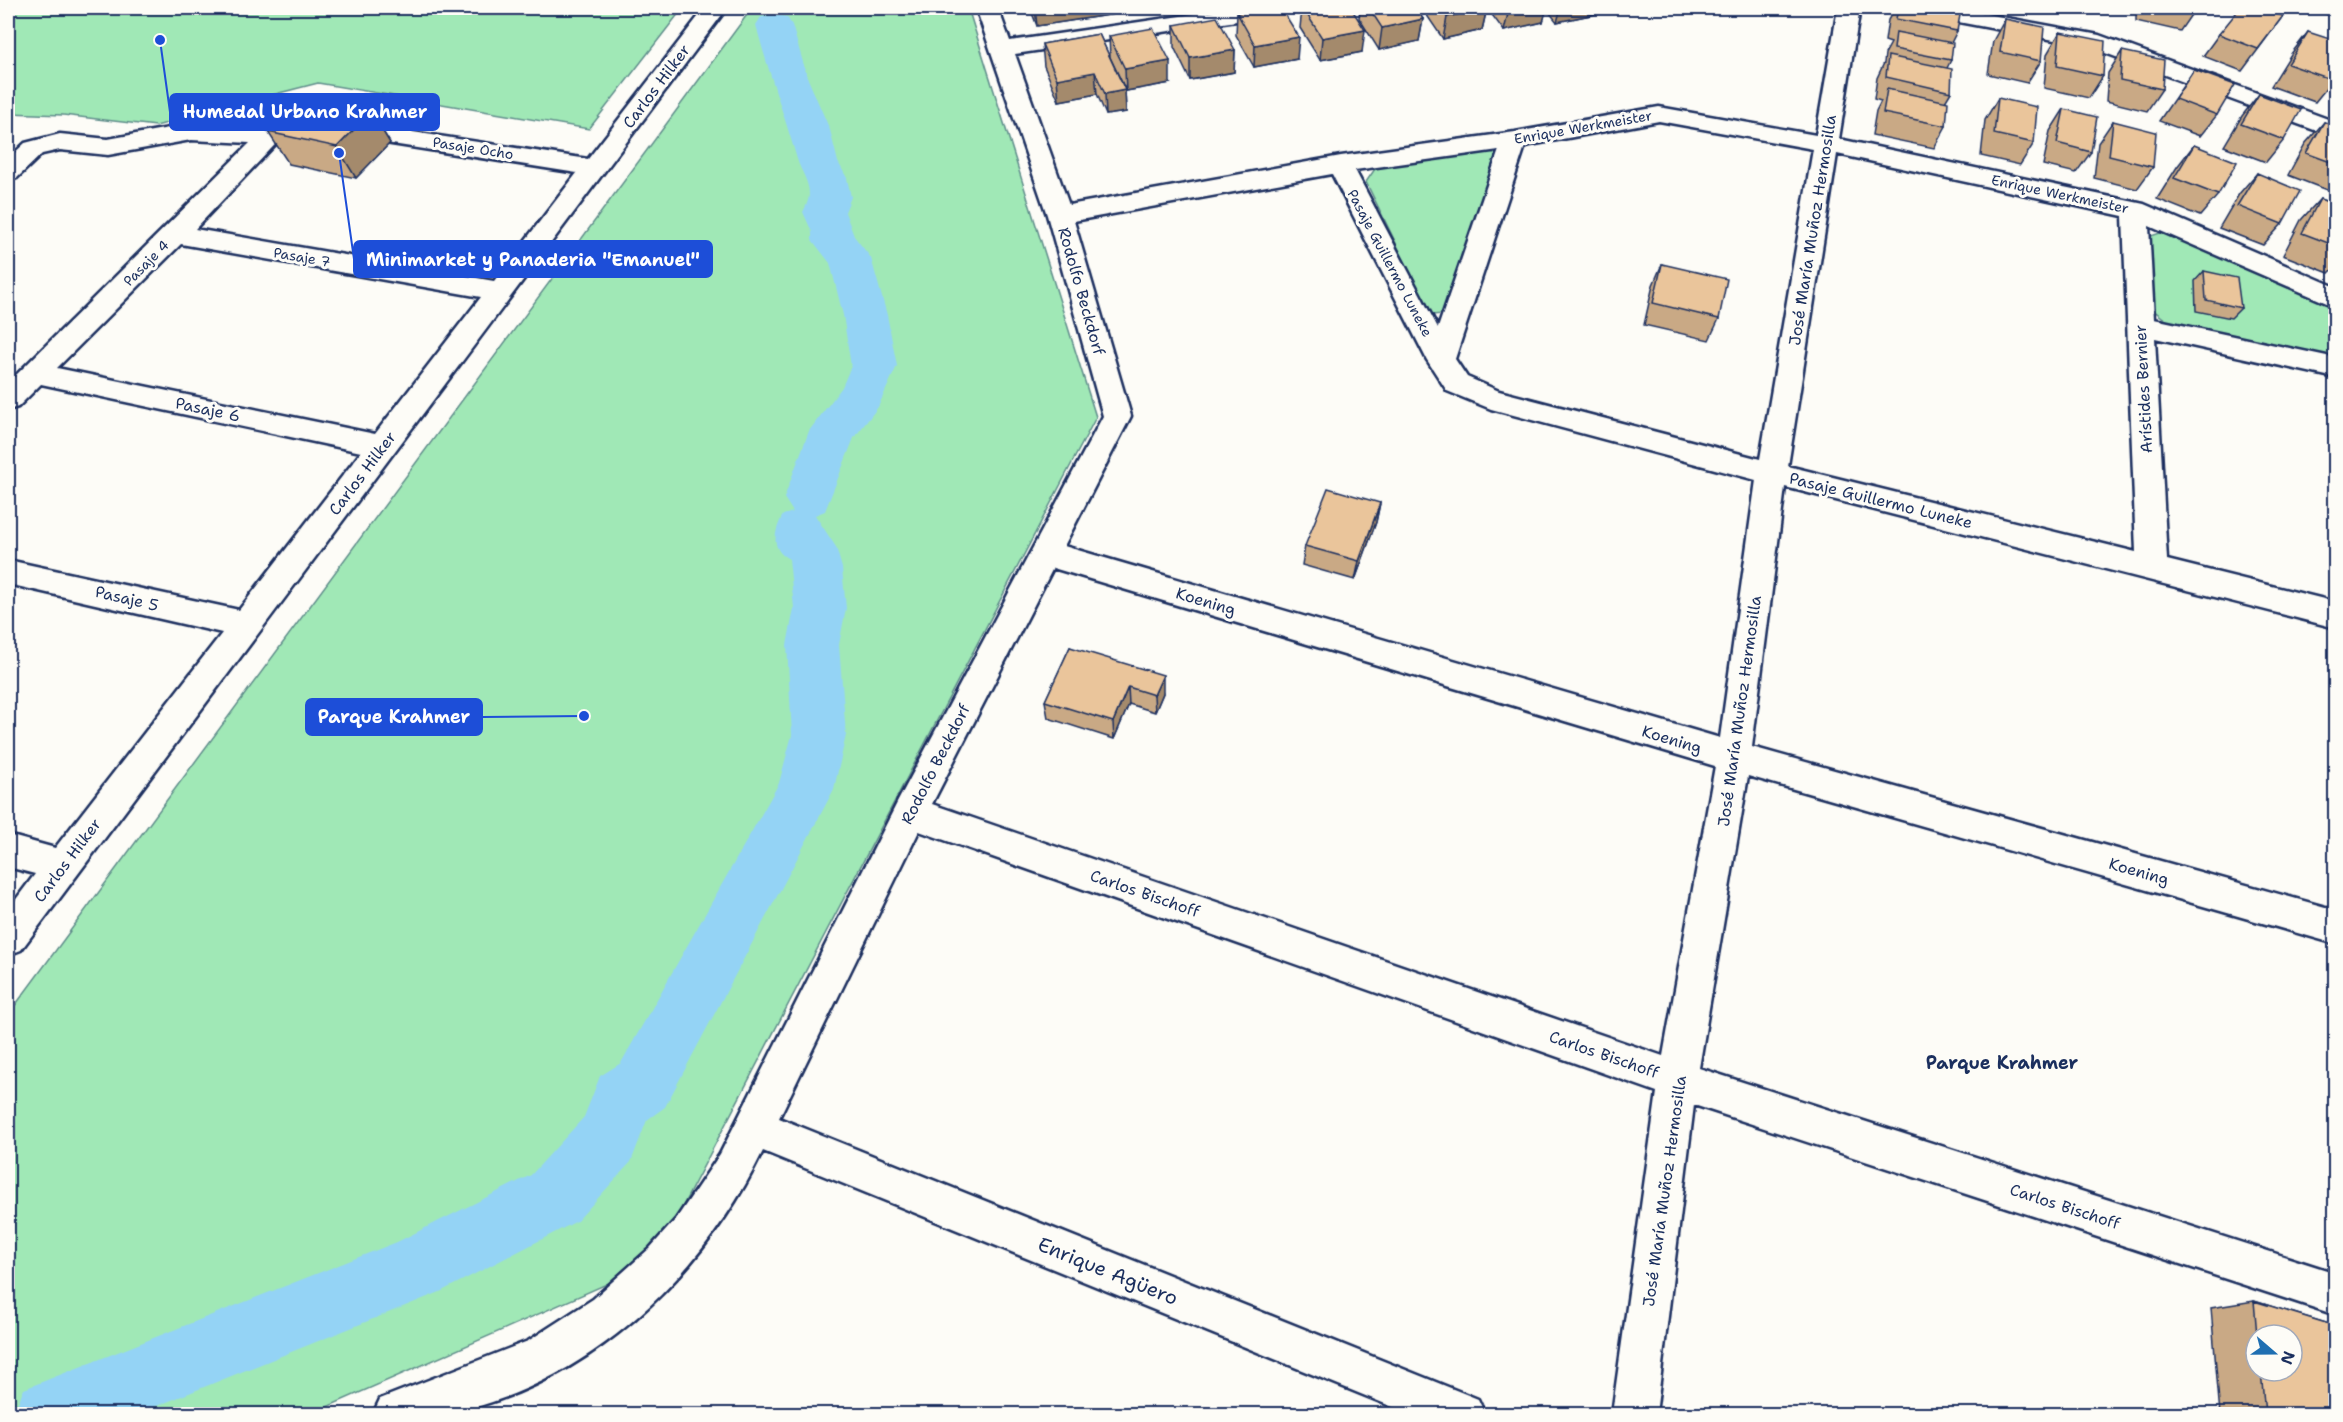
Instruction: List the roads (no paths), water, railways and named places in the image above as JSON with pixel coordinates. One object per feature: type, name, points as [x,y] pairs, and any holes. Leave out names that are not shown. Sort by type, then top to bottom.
[{"type":"street","name":"Carlos Hilker","points":[[8,938],[716,8]]},
{"type":"street","name":"Rodolfo Beckdorf","points":[[395,1414],[457,1402],[505,1374],[556,1349],[605,1318],[649,1281],[682,1245],[711,1207],[910,812],[1117,416],[1060,214],[987,8]]},
{"type":"street","points":[[1002,49],[1277,8]]},
{"type":"street","name":"José María Muñoz Hermosilla","points":[[1634,1414],[1678,1080],[1734,757],[1772,473],[1849,8]]},
{"type":"street","points":[[1921,8],[2091,40],[2336,131]]},
{"type":"street","name":"Enrique Werkmeister","points":[[1060,214],[1341,164],[1515,140],[1659,114],[1826,144],[2135,210],[2336,298]]},
{"type":"street","name":"Pasaje Ocho","points":[[8,172],[34,148],[70,141],[108,147],[191,132],[246,136],[282,124],[305,121],[594,168]]},
{"type":"street","name":"Pasaje 4","points":[[8,400],[176,234],[282,124]]},
{"type":"street","name":"Pasaje Guillermo Luneke","points":[[1441,360],[1515,140]]},
{"type":"street","name":"Pasaje Guillermo Luneke","points":[[1341,164],[1345,177],[1441,360],[1457,384],[1491,399],[1772,473],[2336,615]]},
{"type":"street","name":"Arístides Bernier","points":[[2135,210],[2152,567]]},
{"type":"street","name":"Pasaje 7","points":[[176,234],[500,291]]},
{"type":"street","points":[[2139,325],[2336,368]]},
{"type":"street","name":"Pasaje 6","points":[[35,373],[382,446]]},
{"type":"street","name":"Koening","points":[[1045,553],[1734,757],[2336,927]]},
{"type":"street","name":"Pasaje 5","points":[[8,572],[246,625]]},
{"type":"street","name":"Carlos Bischoff","points":[[910,812],[1678,1080],[2336,1294]]},
{"type":"street","points":[[8,851],[63,866]]},
{"type":"street","name":"Enrique Agüero","points":[[752,1127],[1463,1414]]},
{"type":"waterway","points":[[774,25],[789,79],[810,130],[818,162],[827,178],[830,197],[824,212],[833,232],[833,240],[850,258],[865,315],[874,366],[862,395],[833,431],[808,498]]},
{"type":"waterway","points":[[49,1414],[416,1268],[554,1198],[608,1139],[623,1099],[643,1085],[806,789],[819,735],[813,645],[820,608],[817,568],[811,547],[800,542],[800,529]]},
{"type":"place","name":"Humedal Urbano Krahmer","points":[[160,40]]},
{"type":"place","name":"Minimarket y Panaderia \"Emanuel\"","points":[[339,153]]},
{"type":"place","name":"Parque Krahmer","points":[[584,716]]},
{"type":"district","name":"Parque Krahmer","points":[[2002,1063]]}]
